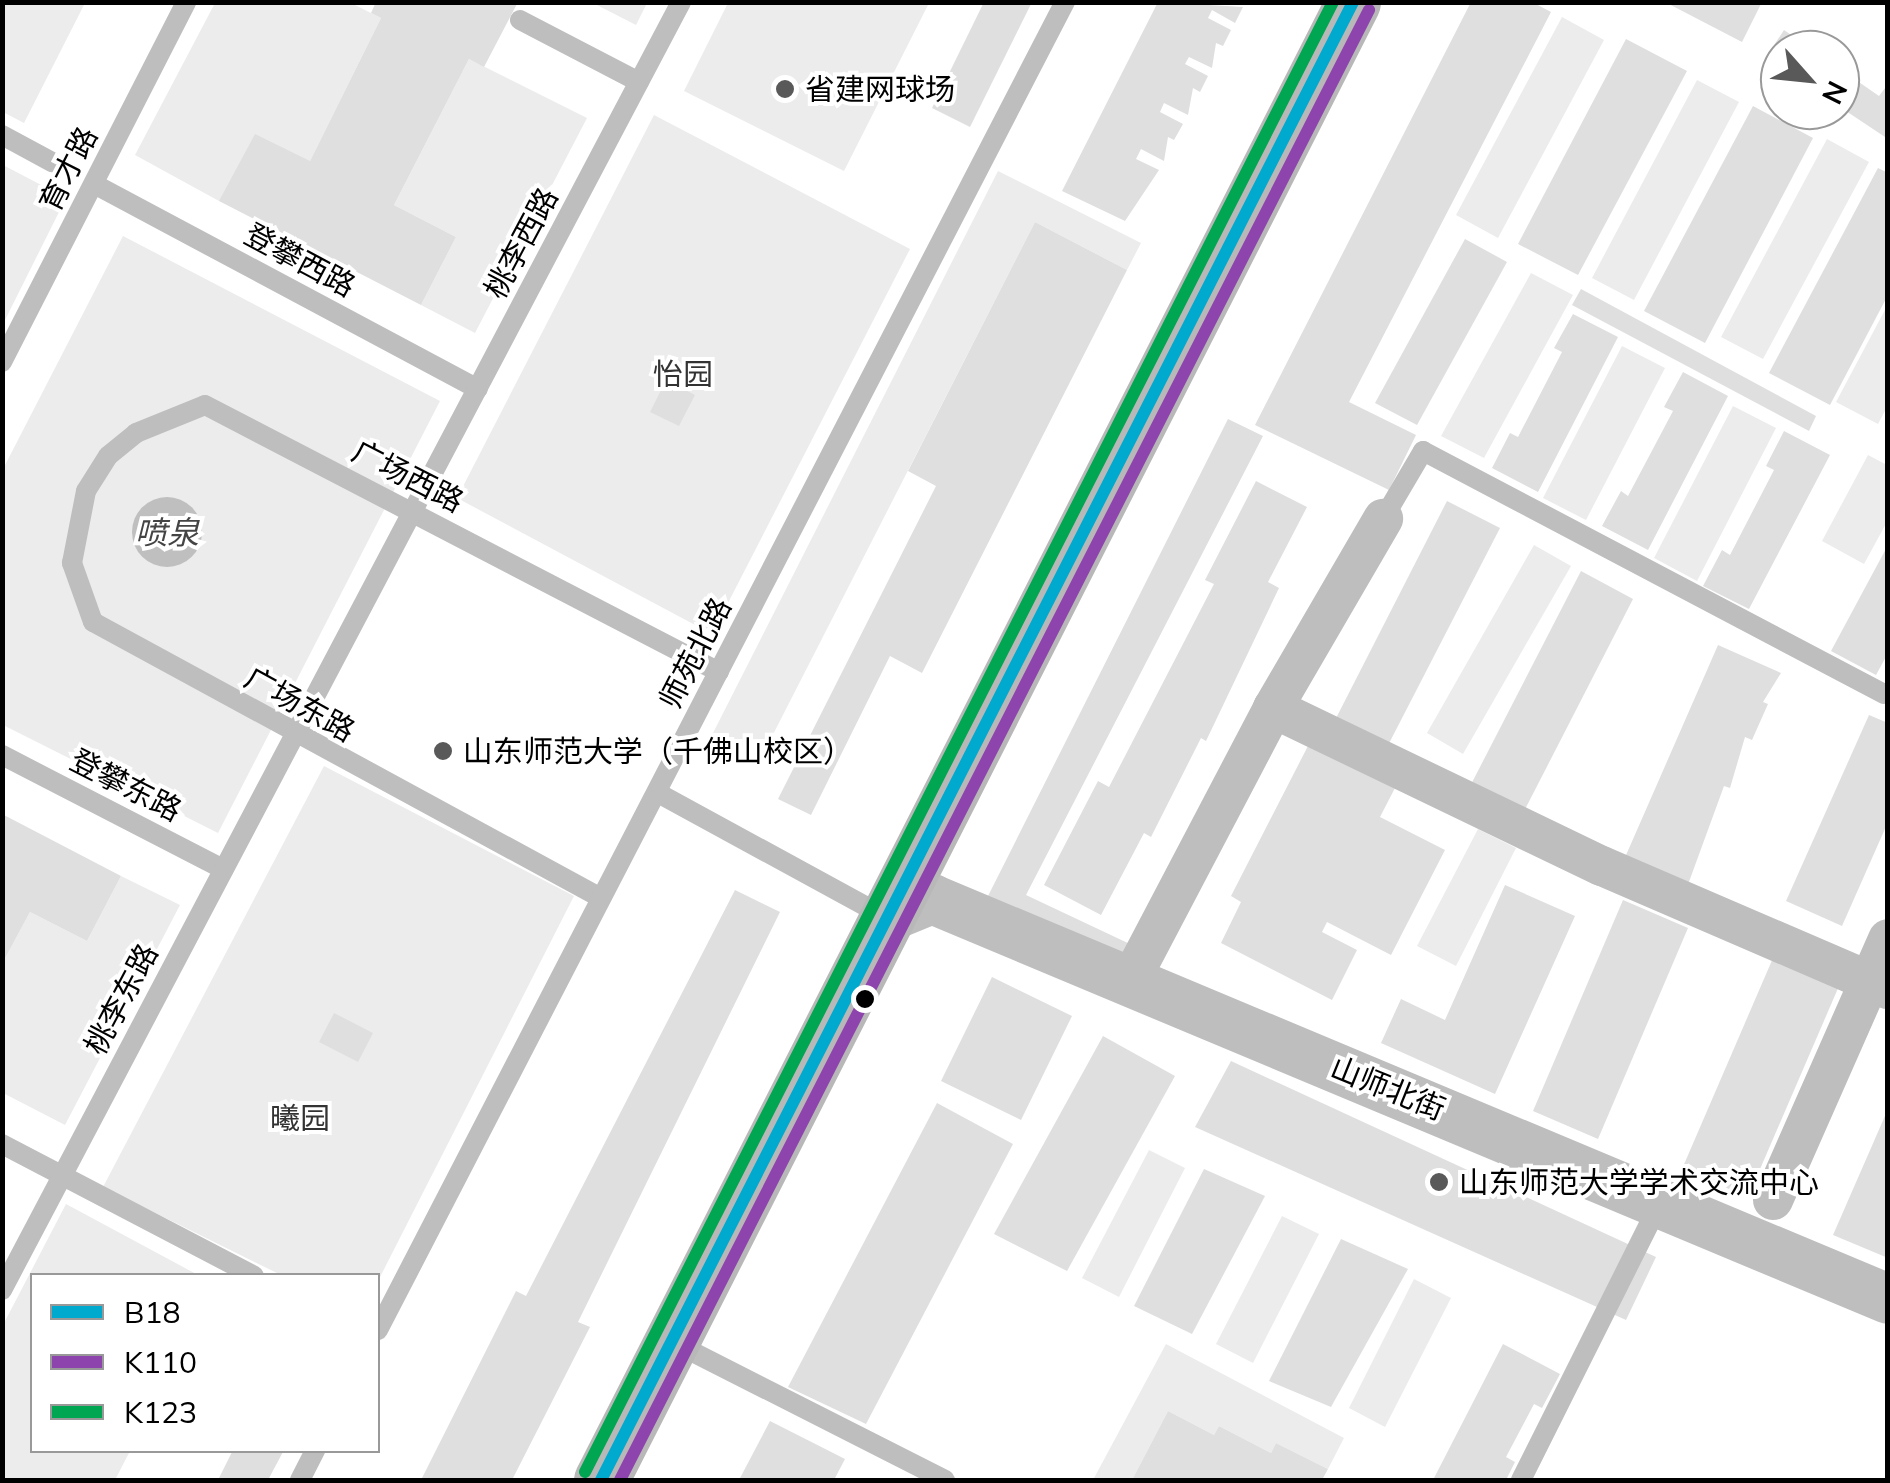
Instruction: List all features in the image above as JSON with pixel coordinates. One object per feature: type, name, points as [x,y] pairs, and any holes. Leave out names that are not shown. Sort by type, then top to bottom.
[{"type":"main road","points":[[601,1480],[1353,2]]},
{"type":"street","points":[[1131,979],[1273,708],[1382,518]]},
{"type":"street","points":[[1273,708],[1602,866],[1878,985]]},
{"type":"street","name":"山师北街","points":[[886,918],[932,900],[1131,979],[1888,1299]]},
{"type":"street","points":[[1773,1200],[1878,985],[1888,939]]},
{"type":"lane","name":"育才路","points":[[2,362],[186,2]]},
{"type":"lane","name":"桃李西路","points":[[296,737],[681,2]]},
{"type":"lane","name":"师苑北路","points":[[380,1326],[1065,2]]},
{"type":"lane","points":[[520,20],[639,82]]},
{"type":"lane","points":[[2,136],[52,162]]},
{"type":"lane","name":"登攀西路","points":[[94,184],[478,390]]},
{"type":"lane","name":"广场西路","points":[[86,491],[108,456],[136,433],[204,405],[719,672]]},
{"type":"lane","points":[[1382,518],[1422,451],[1884,694]]},
{"type":"lane","name":"广场东路","points":[[86,491],[72,563],[93,622],[296,737],[601,898]]},
{"type":"lane","name":"桃李东路","points":[[2,1290],[296,737]]},
{"type":"lane","name":"登攀东路","points":[[2,754],[223,868]]},
{"type":"lane","points":[[658,794],[886,918]]},
{"type":"lane","points":[[2,1144],[248,1273]]},
{"type":"lane","points":[[1521,1480],[1660,1203]]},
{"type":"lane","points":[[671,1341],[945,1480]]},
{"type":"lane","points":[[300,1480],[314,1453]]},
{"type":"green space","points":[[4,3],[85,3],[24,123],[3,112]]},
{"type":"green space","points":[[215,3],[351,3],[381,18],[310,161],[219,201],[135,155]]},
{"type":"green space","points":[[593,3],[647,3],[636,25]]},
{"type":"green space","name":"省建网球场","points":[[728,3],[929,3],[844,171],[684,91]]},
{"type":"green space","points":[[1562,17],[1604,40],[1498,238],[1456,215]]},
{"type":"green space","points":[[469,59],[587,118],[475,333],[421,305],[456,237],[394,205]]},
{"type":"green space","points":[[1697,80],[1739,102],[1634,300],[1592,278]]},
{"type":"green space","name":"怡园","points":[[654,115],[910,249],[712,634],[457,498]]},
{"type":"green space","points":[[1827,139],[1869,162],[1763,359],[1721,337]]},
{"type":"green space","points":[[3,165],[66,198],[3,324]]},
{"type":"green space","points":[[998,171],[1141,243],[1127,270],[1035,222],[762,756],[713,733]]},
{"type":"green space","points":[[123,236],[440,401],[218,833],[3,725],[2,471]]},
{"type":"green space","points":[[1531,273],[1573,295],[1484,458],[1441,436]]},
{"type":"green space","points":[[1887,306],[1887,407],[1878,424],[1836,402]]},
{"type":"green space","points":[[1622,346],[1665,368],[1586,520],[1543,498]]},
{"type":"green space","points":[[1733,406],[1776,428],[1697,581],[1654,558]]},
{"type":"green space","points":[[1868,455],[1887,465],[1888,520],[1864,564],[1822,541]]},
{"type":"green space","points":[[1534,545],[1571,566],[1463,754],[1427,733]]},
{"type":"green space","name":"曦园","points":[[324,766],[574,896],[380,1277],[380,1273],[277,1273],[103,1187]]},
{"type":"green space","points":[[1478,829],[1516,848],[1456,966],[1417,946]]},
{"type":"green space","points":[[121,876],[180,905],[65,1125],[3,1093],[2,964],[30,912],[87,941]]},
{"type":"green space","points":[[1149,1150],[1185,1168],[1119,1297],[1082,1278]]},
{"type":"green space","points":[[66,1204],[194,1273],[30,1273]]},
{"type":"green space","points":[[1282,1216],[1319,1234],[1253,1363],[1216,1344]]},
{"type":"green space","points":[[30,1273],[30,1453],[129,1453],[115,1480],[3,1480],[3,1325]]},
{"type":"green space","points":[[1414,1279],[1451,1298],[1385,1427],[1349,1408]]},
{"type":"green space","points":[[1166,1344],[1344,1438],[1328,1469],[1276,1443],[1271,1453],[1219,1426],[1214,1435],[1168,1411],[1132,1480],[1093,1480]]},
{"type":"water","name":"喷泉","points":[[167,497],[192,507],[202,532],[192,557],[167,567],[142,557],[132,532],[142,507]]},
{"type":"building","points":[[376,2],[518,2],[484,67],[469,59],[394,205],[456,237],[421,305],[219,201],[255,134],[310,161],[381,18],[371,13]]},
{"type":"building","points":[[984,2],[1032,2],[970,127],[932,108]]},
{"type":"building","points":[[1158,2],[1243,7],[1235,23],[1212,10],[1208,18],[1231,30],[1223,46],[1216,43],[1212,68],[1189,57],[1185,64],[1208,76],[1200,92],[1193,88],[1188,115],[1164,103],[1160,112],[1183,124],[1174,140],[1168,137],[1164,161],[1141,149],[1136,159],[1159,170],[1125,221],[1062,191]]},
{"type":"building","points":[[1471,2],[1532,2],[1551,12],[1349,402],[1416,435],[1389,490],[1255,425]]},
{"type":"building","points":[[1665,2],[1762,2],[1742,42]]},
{"type":"building","points":[[1626,39],[1687,71],[1578,275],[1518,244]]},
{"type":"building","points":[[1860,83],[1879,96],[1888,84],[1888,139],[1860,120]]},
{"type":"building","points":[[1753,106],[1760,110],[1760,130],[1798,130],[1813,138],[1705,343],[1644,311]]},
{"type":"building","points":[[1878,168],[1888,173],[1888,295],[1830,405],[1769,373]]},
{"type":"building","points":[[1035,222],[1127,270],[922,673],[890,656],[811,815],[778,799],[936,486],[908,471]]},
{"type":"building","points":[[1465,239],[1507,262],[1417,425],[1375,403]]},
{"type":"building","points":[[1581,289],[1816,416],[1809,431],[1572,305]]},
{"type":"building","points":[[1573,314],[1618,337],[1538,492],[1492,468],[1510,433],[1518,437],[1562,352],[1554,348]]},
{"type":"building","points":[[1683,372],[1728,396],[1648,550],[1602,526],[1621,491],[1628,496],[1673,411],[1664,407]]},
{"type":"building","points":[[666,380],[695,395],[679,426],[650,412]]},
{"type":"building","points":[[1228,419],[1263,436],[1026,895],[1132,945],[1120,967],[988,896]]},
{"type":"building","points":[[1784,431],[1830,455],[1749,609],[1703,586],[1722,550],[1730,555],[1774,470],[1766,466]]},
{"type":"building","points":[[1256,481],[1307,507],[1268,582],[1279,588],[1206,741],[1201,738],[1151,837],[1144,833],[1101,915],[1044,885],[1098,781],[1109,787],[1214,584],[1205,580]]},
{"type":"building","points":[[1447,501],[1500,528],[1383,755],[1331,728]]},
{"type":"building","points":[[1888,545],[1888,653],[1876,675],[1831,651]]},
{"type":"building","points":[[1581,571],[1633,599],[1517,825],[1464,798]]},
{"type":"building","points":[[1718,645],[1781,673],[1763,702],[1768,704],[1752,740],[1745,737],[1730,788],[1724,786],[1686,890],[1623,862]]},
{"type":"building","points":[[1869,715],[1888,723],[1888,822],[1842,926],[1786,901]]},
{"type":"building","points":[[1310,742],[1396,786],[1380,817],[1445,850],[1391,955],[1327,922],[1322,932],[1357,950],[1332,1000],[1221,943],[1241,902],[1231,896]]},
{"type":"building","points":[[2,814],[121,876],[87,941],[30,912],[2,964]]},
{"type":"building","points":[[1505,885],[1575,916],[1495,1094],[1381,1043],[1401,999],[1445,1020]]},
{"type":"building","points":[[735,890],[780,912],[578,1322],[590,1327],[512,1480],[421,1480],[516,1291],[526,1296]]},
{"type":"building","points":[[1623,900],[1688,928],[1598,1139],[1533,1111]]},
{"type":"building","points":[[1773,958],[1839,986],[1748,1197],[1682,1169]]},
{"type":"building","points":[[992,977],[1072,1016],[1021,1120],[941,1081]]},
{"type":"building","points":[[334,1013],[373,1033],[358,1062],[319,1042]]},
{"type":"building","points":[[1103,1036],[1175,1076],[1067,1271],[994,1234]]},
{"type":"building","points":[[1231,1061],[1656,1257],[1626,1320],[1195,1127]]},
{"type":"building","points":[[937,1103],[1013,1144],[866,1424],[788,1387]]},
{"type":"building","points":[[1888,1109],[1888,1258],[1833,1235]]},
{"type":"building","points":[[1204,1169],[1265,1196],[1192,1334],[1134,1306]]},
{"type":"building","points":[[1341,1239],[1408,1269],[1331,1407],[1269,1381]]},
{"type":"building","points":[[1503,1344],[1560,1374],[1542,1408],[1534,1404],[1506,1457],[1515,1462],[1506,1480],[1433,1480]]},
{"type":"building","points":[[1168,1411],[1214,1435],[1219,1426],[1271,1453],[1276,1443],[1328,1469],[1322,1480],[1132,1480]]},
{"type":"building","points":[[770,1421],[845,1459],[834,1480],[739,1480]]},
{"type":"building","points":[[232,1453],[282,1453],[268,1480],[218,1480]]},
{"type":"transit line","name":"K123","points":[[585,1472],[1333,2]]},
{"type":"transit line","name":"B18","points":[[601,1480],[1353,2]]},
{"type":"transit line","name":"K110","points":[[620,1480],[1369,10]]},
{"type":"place","name":"省建网球场","points":[[785,89]]},
{"type":"place","name":"山东师范大学（千佛山校区）","points":[[443,751]]},
{"type":"place","name":"山东师范大学学术交流中心","points":[[1439,1182]]}]
